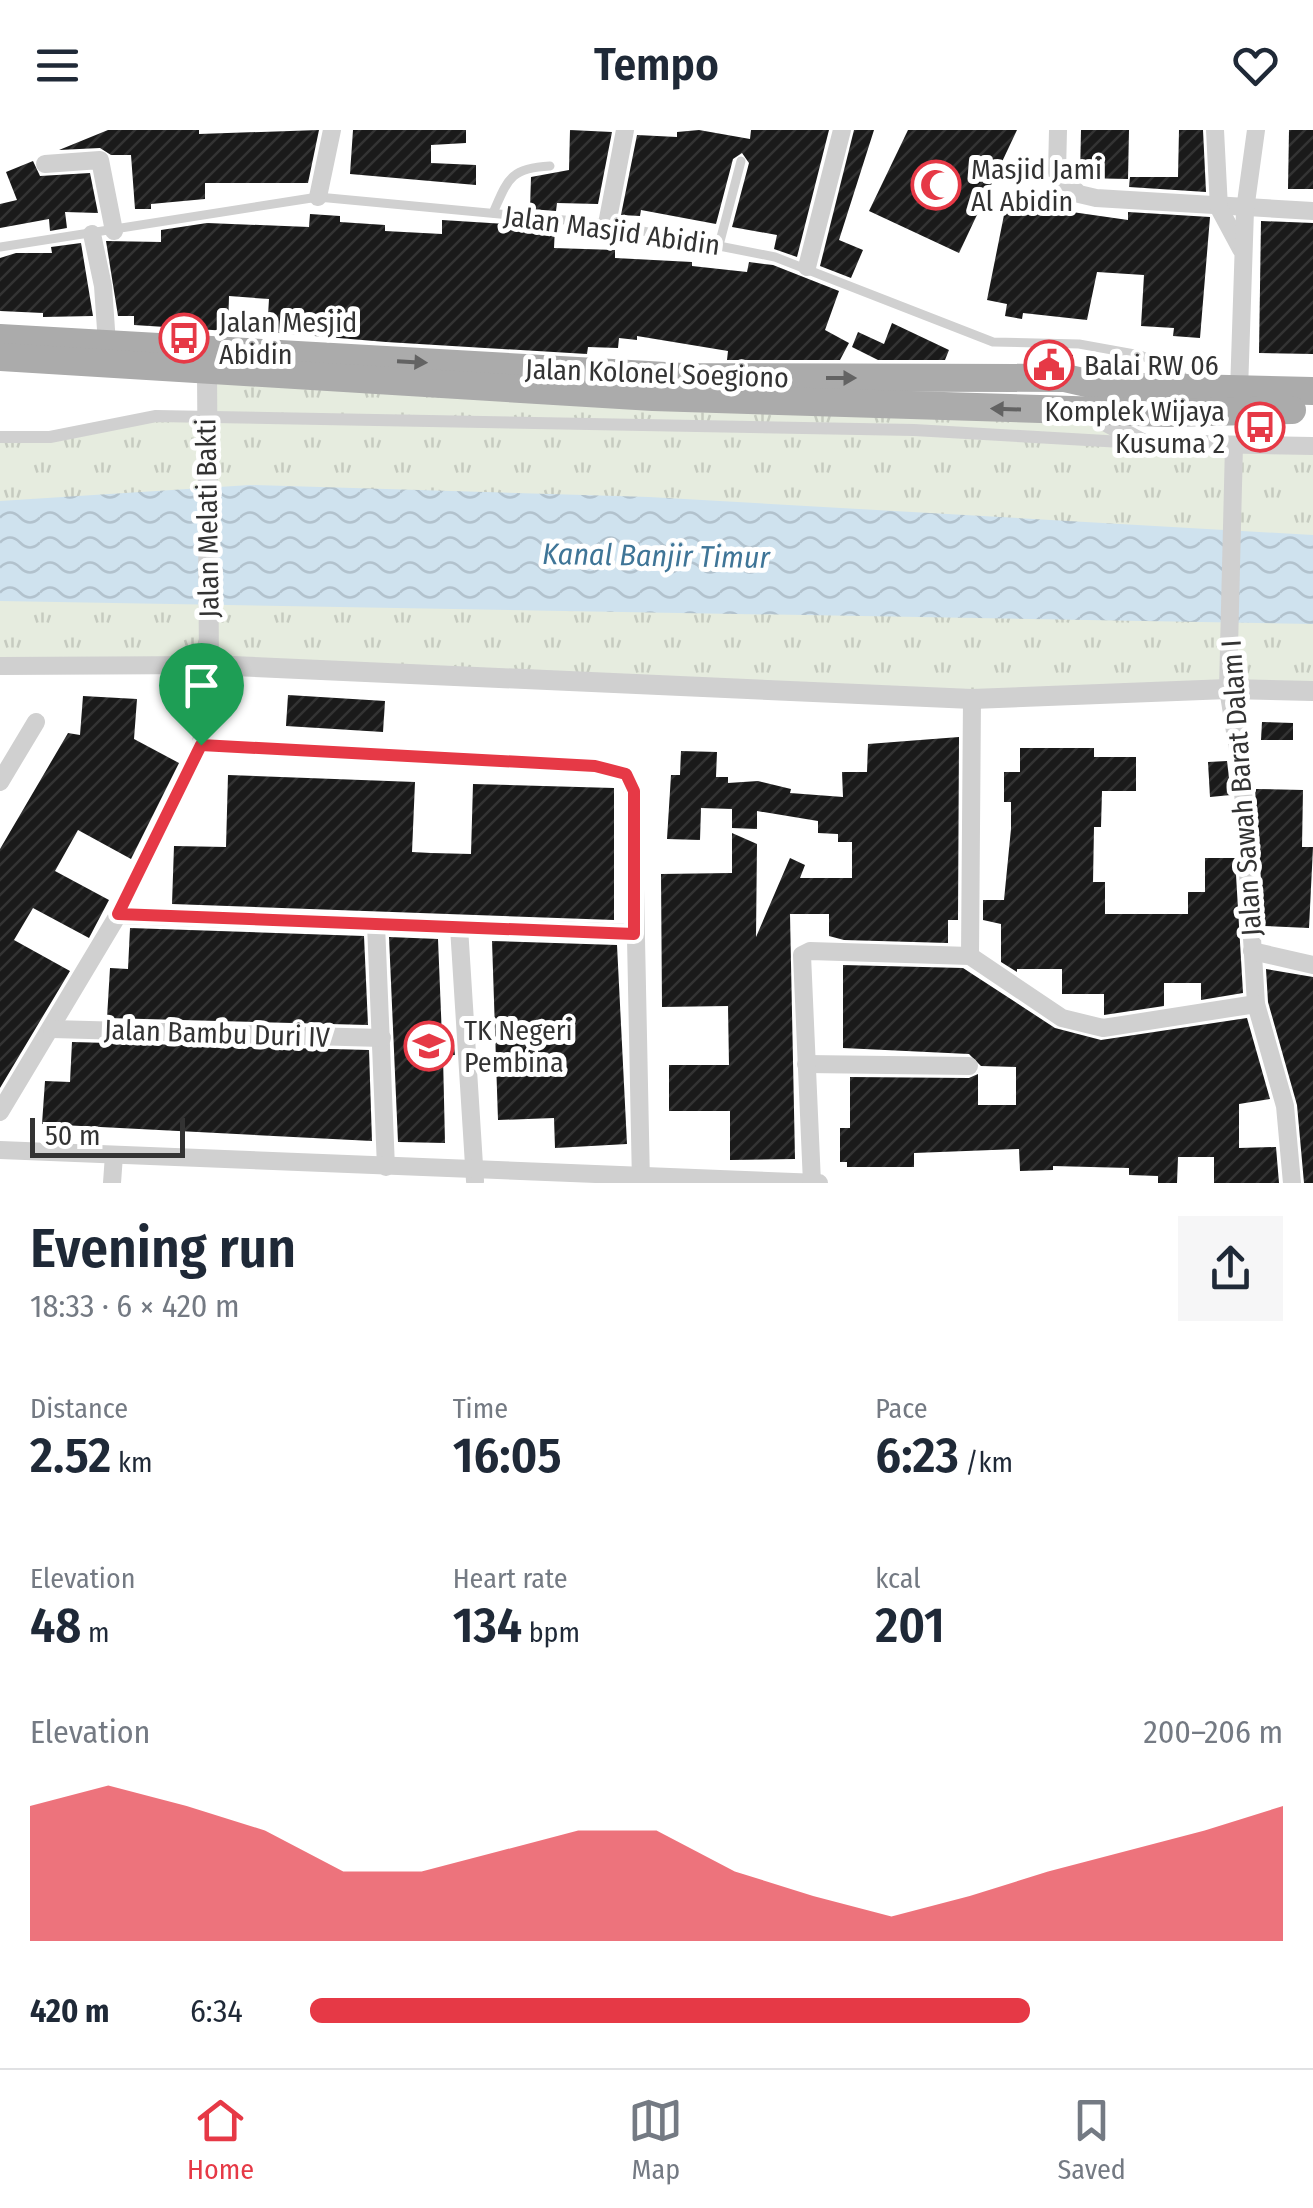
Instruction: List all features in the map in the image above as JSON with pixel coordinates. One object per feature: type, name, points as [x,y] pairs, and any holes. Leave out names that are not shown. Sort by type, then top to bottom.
[{"type":"main road","name":"Jalan Kolonel Soegiono","points":[[0,338],[651,375],[1065,378],[1100,386],[1313,391]]},
{"type":"main road","name":"Jalan Kolonel Soegiono","points":[[0,358],[579,394],[1080,411],[1313,409]]},
{"type":"street","points":[[318,197],[332,130]]},
{"type":"street","points":[[607,224],[624,130]]},
{"type":"street","points":[[807,267],[842,130]]},
{"type":"street","points":[[1058,130],[1057,173],[1079,194],[1246,210],[1313,210]]},
{"type":"street","points":[[1216,130],[1219,208],[1243,252]]},
{"type":"street","points":[[1239,391],[1243,252],[1256,130]]},
{"type":"street","points":[[45,164],[100,160],[114,231]]},
{"type":"street","points":[[92,234],[103,286],[107,344]]},
{"type":"street","name":"Jalan Melati Bakti","points":[[207,371],[208,671]]},
{"type":"street","points":[[1080,411],[1118,426],[1144,443]]},
{"type":"street","points":[[0,437],[50,438],[156,416],[914,430],[1144,443],[1234,454],[1313,446]]},
{"type":"street","name":"Jalan Sawah Barat Dalam I","points":[[1234,454],[1228,689],[1242,774],[1256,1004],[1285,1106],[1292,1183]]},
{"type":"street","points":[[0,666],[972,699],[1228,689],[1313,691]]},
{"type":"street","points":[[0,1112],[118,914],[201,736],[208,671]]},
{"type":"street","points":[[970,956],[972,699]]},
{"type":"street","points":[[0,782],[36,722]]},
{"type":"street","points":[[201,736],[595,766],[626,774],[634,791],[641,1180]]},
{"type":"street","points":[[118,914],[634,934]]},
{"type":"street","points":[[376,924],[386,1167]]},
{"type":"street","points":[[459,927],[475,1177]]},
{"type":"street","points":[[0,1150],[386,1167],[475,1177],[814,1183],[799,962],[810,950],[970,956],[1062,1018],[1104,1028],[1256,1004]]},
{"type":"street","points":[[1252,951],[1313,966]]},
{"type":"street","name":"Jalan Bambu Duri IV","points":[[52,1029],[382,1038]]},
{"type":"street","points":[[806,1064],[968,1066]]},
{"type":"street","points":[[112,1183],[114,1155]]},
{"type":"lane","points":[[719,245],[741,161]]},
{"type":"lane","points":[[493,213],[507,180],[524,168],[550,166]]},
{"type":"lane","name":"Jalan Masjid Abidin","points":[[0,248],[318,197],[607,224],[719,245],[807,267],[938,324],[992,342],[1080,344],[1140,355],[1188,380],[1179,389]]},
{"type":"green space","points":[[207,371],[1080,411],[1144,443],[1313,446],[1313,691],[972,699],[0,665],[0,437],[205,418]]},
{"type":"water","name":"Kanal Banjir Timur","points":[[250,485],[649,497],[1313,535],[1313,624],[0,601],[0,501]]},
{"type":"building","points":[[108,130],[199,130],[199,134],[319,130],[308,183],[205,183],[205,199],[135,209],[131,155],[111,155],[100,148],[59,150]]},
{"type":"building","points":[[353,130],[466,130],[466,143],[431,145],[431,163],[476,165],[476,185],[350,174]]},
{"type":"building","points":[[570,130],[612,132],[598,204],[557,203],[556,211],[530,209],[531,177],[569,170]]},
{"type":"building","points":[[699,130],[750,139],[751,130],[829,130],[797,257],[774,249],[777,235],[732,227],[749,163],[742,153],[733,159],[716,224],[641,210],[640,216],[621,215],[637,135],[677,137],[677,132]]},
{"type":"building","points":[[854,130],[874,130],[839,240],[863,250],[851,278],[820,266]]},
{"type":"building","name":"Masjid Jami Al Abidin","points":[[908,130],[1017,130],[959,253],[869,211]]},
{"type":"building","points":[[1081,130],[1129,130],[1128,179],[1080,178]]},
{"type":"building","points":[[1179,130],[1203,130],[1206,192],[1129,187],[1130,177],[1178,177]]},
{"type":"building","points":[[1289,130],[1313,130],[1313,189],[1288,189]]},
{"type":"building","points":[[33,161],[40,176],[90,173],[98,213],[65,212],[67,228],[50,231],[49,219],[0,228],[0,204],[17,200],[6,172]]},
{"type":"building","points":[[1008,195],[1067,200],[1072,212],[1128,220],[1128,212],[1210,217],[1200,338],[1173,336],[1174,328],[1141,326],[1144,275],[1097,272],[1087,320],[1023,313],[1022,319],[1005,316],[1007,304],[987,300]]},
{"type":"building","points":[[310,214],[340,216],[340,222],[385,225],[385,231],[442,234],[442,220],[555,227],[554,248],[615,250],[615,258],[692,262],[692,266],[747,272],[749,262],[773,265],[839,291],[825,330],[849,343],[840,360],[727,360],[728,351],[637,336],[637,340],[619,338],[618,348],[588,347],[587,354],[386,342],[267,332],[269,299],[229,296],[228,331],[134,325],[134,316],[118,316],[106,241],[161,242],[161,230],[207,223],[309,227]]},
{"type":"building","points":[[1261,221],[1313,223],[1313,354],[1259,353]]},
{"type":"building","points":[[81,243],[93,316],[43,317],[43,313],[0,311],[0,258],[16,253],[52,253],[51,247]]},
{"type":"building","points":[[892,323],[949,350],[945,360],[878,360],[852,347],[858,332],[884,344]]},
{"type":"building","points":[[1029,352],[1073,355],[1072,362],[1028,360]]},
{"type":"building","points":[[288,695],[385,701],[383,732],[286,726]]},
{"type":"building","points":[[83,696],[137,699],[134,739],[179,763],[131,859],[78,830],[55,871],[109,900],[89,938],[33,908],[14,940],[70,971],[0,1088],[0,849],[68,733],[80,735]]},
{"type":"building","points":[[1262,722],[1293,723],[1293,740],[1261,740]]},
{"type":"building","points":[[959,737],[958,920],[948,920],[948,943],[844,940],[829,936],[829,914],[790,914],[795,1159],[730,1160],[730,1111],[669,1111],[669,1065],[729,1065],[728,1006],[662,1007],[661,874],[732,873],[732,833],[757,844],[756,937],[790,858],[805,865],[800,878],[852,878],[852,842],[838,842],[838,834],[818,833],[818,821],[757,811],[757,829],[732,828],[732,809],[701,808],[700,840],[667,839],[671,775],[680,775],[681,751],[717,752],[716,777],[728,777],[728,783],[758,781],[791,789],[790,793],[843,797],[842,772],[867,772],[868,744]]},
{"type":"building","points":[[1020,748],[1094,748],[1094,757],[1136,757],[1136,791],[1102,791],[1101,827],[1094,827],[1093,882],[1105,882],[1105,914],[1188,914],[1188,892],[1205,892],[1205,858],[1235,858],[1243,993],[1201,1000],[1201,983],[1164,983],[1164,1006],[1104,1015],[1104,994],[1062,994],[1062,969],[1017,972],[1001,962],[1001,924],[983,920],[983,900],[1004,900],[1011,802],[1004,802],[1004,772],[1020,772]]},
{"type":"building","points":[[1227,761],[1231,795],[1210,797],[1208,762]]},
{"type":"building","points":[[228,775],[415,782],[412,852],[431,853],[471,854],[473,784],[614,788],[614,920],[172,904],[174,846],[226,847]]},
{"type":"building","points":[[1255,789],[1303,790],[1302,847],[1313,847],[1309,928],[1264,926]]},
{"type":"building","points":[[130,928],[364,936],[368,1025],[107,1018],[110,968],[128,969]]},
{"type":"building","name":"TK Negeri Pembina","points":[[389,937],[438,939],[442,1038],[453,1038],[455,1055],[443,1056],[445,1143],[398,1142]]},
{"type":"building","points":[[492,941],[617,945],[627,1144],[555,1148],[554,1118],[498,1120]]},
{"type":"building","points":[[843,965],[963,968],[1055,1028],[1101,1040],[1247,1018],[1270,1099],[1239,1104],[1239,1148],[1276,1147],[1279,1183],[1214,1183],[1214,1157],[1178,1157],[1177,1183],[1158,1183],[1158,1176],[1129,1175],[1129,1168],[1053,1166],[1053,1170],[1020,1171],[1019,1149],[914,1153],[914,1167],[847,1167],[847,1162],[840,1162],[840,1128],[850,1128],[850,1077],[969,1078],[978,1074],[978,1105],[1016,1105],[1016,1067],[981,1066],[969,1054],[843,1048]]},
{"type":"building","points":[[1266,969],[1313,977],[1313,1183],[1304,1183],[1297,1105],[1268,1002]]},
{"type":"building","points":[[72,1042],[369,1050],[372,1141],[42,1124],[45,1081],[70,1082]]},
{"type":"place","name":"Masjid Jami Al Abidin","points":[[936,185]]},
{"type":"place","name":"Jalan Mesjid Abidin","points":[[184,338]]},
{"type":"place","name":"Balai RW 06","points":[[1049,365]]},
{"type":"place","name":"Komplek Wijaya Kusuma 2","points":[[1260,427]]},
{"type":"place","name":"TK Negeri Pembina","points":[[429,1046]]},
{"type":"route","points":[[201,745],[595,766],[626,774],[634,791],[634,934],[118,914],[201,745]]}]
